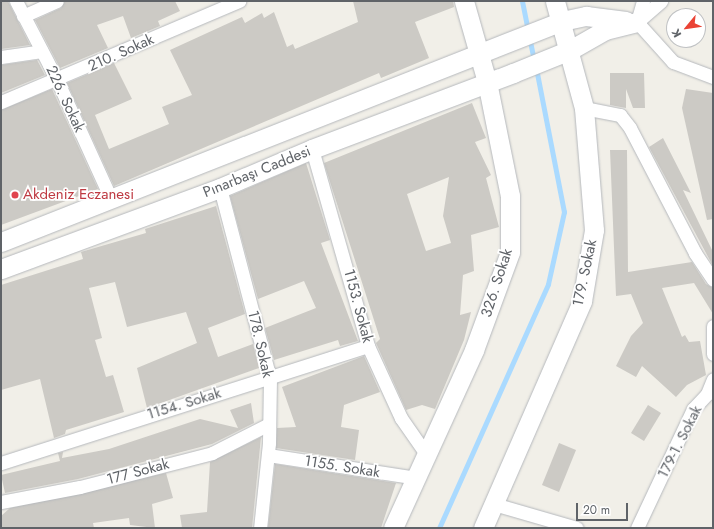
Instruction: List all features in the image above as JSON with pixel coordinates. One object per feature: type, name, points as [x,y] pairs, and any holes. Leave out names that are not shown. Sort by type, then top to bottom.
[{"type":"street","name":"226. Sokak","points":[[16,1],[57,80],[111,199]]},
{"type":"street","points":[[23,16],[57,1]]},
{"type":"street","name":"210. Sokak","points":[[1,102],[57,80],[239,1]]},
{"type":"street","name":"326. Sokak","points":[[393,528],[474,350],[510,252],[510,196],[487,82],[464,1]]},
{"type":"street","points":[[555,1],[570,50]]},
{"type":"street","points":[[637,22],[643,1]]},
{"type":"street","points":[[637,22],[661,1]]},
{"type":"street","name":"Pınarbaşı Caddesi","points":[[1,242],[562,21],[586,16],[637,22]]},
{"type":"street","points":[[637,22],[673,62],[713,77]]},
{"type":"street","name":"Pınarbaşı Caddesi","points":[[1,269],[220,188],[312,149],[513,73],[570,50],[605,30],[637,22]]},
{"type":"street","name":"179. Sokak","points":[[483,528],[582,301],[594,230],[584,108],[570,50]]},
{"type":"street","points":[[1,57],[42,51]]},
{"type":"street","points":[[584,108],[620,115],[630,128],[695,254],[713,280]]},
{"type":"street","name":"1153. Sokak","points":[[312,149],[368,346],[401,418],[426,454]]},
{"type":"street","name":"178. Sokak","points":[[220,188],[270,378],[268,455],[260,528]]},
{"type":"street","points":[[713,326],[713,354]]},
{"type":"street","name":"1154. Sokak","points":[[1,463],[368,346]]},
{"type":"street","name":"179-1. Sokak","points":[[637,528],[693,409],[707,394],[713,379]]},
{"type":"street","name":"177 Sokak","points":[[1,502],[80,488],[212,453],[269,424]]},
{"type":"street","name":"1155. Sokak","points":[[268,455],[416,478]]},
{"type":"street","points":[[494,504],[577,528]]},
{"type":"building","points":[[1,1],[8,1],[30,45],[1,49]]},
{"type":"building","points":[[65,1],[175,1],[180,11],[158,21],[160,26],[131,38],[123,16],[97,25],[108,48],[60,68],[35,20],[61,8]]},
{"type":"building","points":[[353,1],[453,1],[454,7],[415,22],[429,58],[381,78],[379,73],[114,186],[67,83],[114,63],[132,99],[95,115],[109,149],[169,124],[162,107],[192,95],[170,50],[242,17],[245,23],[262,13],[264,18],[274,12],[287,47],[293,44],[295,49],[358,22]]},
{"type":"building","points":[[37,60],[45,75],[1,93],[1,65]]},
{"type":"building","points":[[610,73],[644,73],[645,108],[633,108],[626,89],[626,108],[610,105]]},
{"type":"building","points":[[52,89],[98,189],[1,225],[1,110]]},
{"type":"building","points":[[686,89],[713,93],[713,219],[707,220],[682,108]]},
{"type":"building","points":[[472,103],[486,138],[475,142],[491,175],[486,178],[499,227],[471,235],[474,271],[463,275],[460,315],[471,312],[464,340],[435,409],[422,405],[406,410],[376,343],[380,339],[324,163]],"holes":[[[449,177],[443,216],[451,243],[426,251],[407,194]]]},
{"type":"building","points":[[663,138],[691,193],[683,190],[713,252],[713,266],[649,147]]},
{"type":"building","points":[[610,150],[627,150],[628,272],[692,262],[706,284],[713,288],[713,314],[694,283],[662,288],[682,337],[685,335],[689,342],[700,341],[706,375],[687,385],[676,397],[642,366],[636,377],[616,366],[631,336],[643,323],[631,294],[616,296]]},
{"type":"building","points":[[306,163],[330,240],[321,243],[358,341],[340,346],[338,340],[274,360],[265,328],[316,308],[304,281],[258,299],[230,196]]},
{"type":"building","points":[[216,206],[245,314],[208,328],[218,357],[253,344],[259,368],[147,408],[137,368],[197,343],[186,312],[127,327],[115,282],[89,288],[102,338],[95,340],[106,377],[113,375],[124,412],[66,430],[65,434],[54,438],[40,379],[1,390],[1,285],[83,259],[81,252],[146,233],[145,229]]},
{"type":"building","points":[[364,356],[380,392],[344,405],[341,427],[359,430],[355,460],[276,448],[277,428],[296,427],[282,387]]},
{"type":"building","points":[[251,403],[254,423],[212,444],[78,479],[5,493],[1,475],[60,461],[58,453],[63,452],[62,458],[109,449],[200,419],[238,428],[230,410]]},
{"type":"building","points":[[648,405],[661,413],[644,441],[631,433]]},
{"type":"building","points":[[261,437],[252,528],[182,528],[180,515],[207,512],[210,462]]},
{"type":"building","points":[[559,443],[576,450],[559,492],[542,485]]},
{"type":"building","points":[[275,464],[396,483],[381,528],[268,528]]},
{"type":"building","points":[[166,473],[173,498],[152,504],[155,528],[130,525],[129,518],[93,523],[94,528],[1,528],[1,516],[10,508]]},
{"type":"waterway","points":[[522,1],[534,61]]},
{"type":"waterway","points":[[439,528],[548,284],[564,212],[536,68]]},
{"type":"place","name":"Akdeniz Eczanesi","points":[[15,195]]}]
